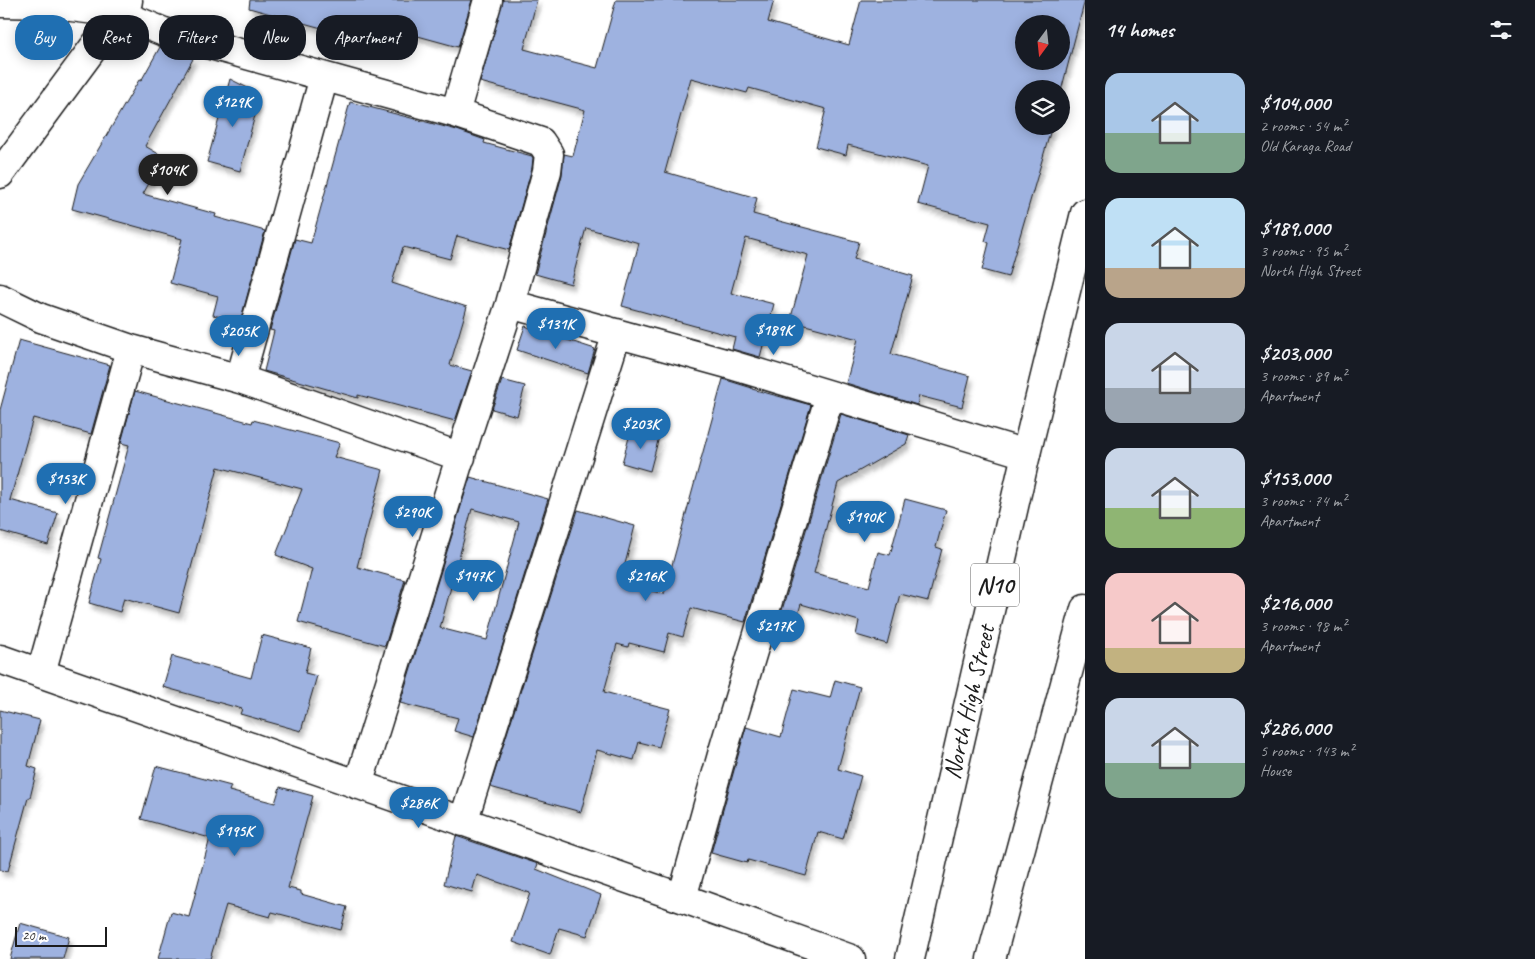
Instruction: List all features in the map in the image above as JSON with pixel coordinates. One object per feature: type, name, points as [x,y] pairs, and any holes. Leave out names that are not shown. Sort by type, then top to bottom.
[{"type":"main road","points":[[455,113],[488,0]]},
{"type":"main road","points":[[0,3],[124,7],[164,32],[455,113],[541,142],[549,154],[547,171],[510,304],[358,785]]},
{"type":"main road","points":[[0,174],[124,7]]},
{"type":"main road","points":[[240,379],[324,77]]},
{"type":"main road","name":"North High Street","points":[[910,959],[1026,454],[1085,212]]},
{"type":"main road","points":[[0,298],[41,318],[131,349],[240,379],[461,457]]},
{"type":"main road","points":[[510,304],[830,395],[1026,454]]},
{"type":"main road","points":[[463,822],[618,334]]},
{"type":"main road","points":[[42,673],[131,349]]},
{"type":"main road","points":[[682,898],[725,741],[830,395]]},
{"type":"main road","points":[[994,958],[1085,610]]},
{"type":"main road","points":[[0,659],[851,959]]},
{"type":"building","points":[[250,0],[472,0],[458,47],[418,36],[418,15],[316,15],[316,26],[306,24],[306,15],[274,15],[249,8]]},
{"type":"building","points":[[503,0],[537,0],[524,49],[597,68],[616,0],[774,0],[768,22],[849,45],[861,0],[1085,0],[1070,57],[1070,15],[1015,15],[1015,70],[1067,70],[1064,80],[1015,80],[1015,135],[1049,135],[1008,277],[982,270],[989,243],[985,241],[990,223],[918,204],[928,166],[848,145],[846,155],[816,147],[826,109],[749,88],[747,93],[691,78],[665,172],[757,198],[753,214],[859,242],[854,259],[913,276],[891,354],[970,376],[962,407],[919,396],[917,405],[846,383],[858,339],[790,321],[808,255],[746,238],[731,293],[774,304],[760,357],[732,349],[735,337],[622,306],[639,243],[586,228],[571,284],[535,274],[562,175],[564,154],[573,156],[585,110],[480,82]]},
{"type":"building","points":[[159,49],[159,60],[192,60],[145,146],[164,157],[143,194],[216,214],[215,217],[265,231],[240,322],[213,315],[218,296],[170,283],[182,239],[72,209],[78,184],[139,80],[141,81]]},
{"type":"building","points":[[230,79],[254,91],[249,101],[258,104],[240,171],[207,162]]},
{"type":"building","points":[[350,102],[457,130],[485,140],[484,143],[532,156],[533,158],[532,168],[509,250],[457,236],[450,259],[403,247],[392,283],[467,307],[450,365],[472,371],[455,421],[358,395],[358,398],[264,371],[274,331],[270,330],[295,239],[311,243]]},
{"type":"building","points":[[525,326],[595,349],[588,373],[517,350]]},
{"type":"building","points":[[19,340],[110,365],[91,434],[33,418],[10,500],[58,513],[48,545],[0,531],[0,410]]},
{"type":"building","points":[[723,379],[811,405],[745,622],[691,608],[683,637],[669,633],[664,652],[629,643],[628,647],[617,644],[604,692],[670,709],[659,747],[639,742],[634,760],[597,750],[581,812],[490,787],[578,510],[635,526],[620,583],[664,594]]},
{"type":"building","points":[[502,380],[525,386],[517,416],[492,409]]},
{"type":"building","points":[[135,391],[252,423],[253,420],[340,443],[334,457],[383,470],[357,567],[405,580],[385,646],[298,622],[312,569],[276,555],[302,489],[218,467],[179,613],[124,598],[120,612],[89,603],[101,559],[98,558],[129,445],[121,443]]},
{"type":"building","points":[[841,414],[909,435],[906,444],[838,483],[814,573],[869,587],[878,552],[890,555],[905,499],[946,510],[936,547],[942,549],[928,601],[900,594],[887,644],[856,635],[859,621],[801,604],[792,635],[776,630]]},
{"type":"building","points":[[631,430],[659,437],[650,471],[622,463]]},
{"type":"building","points":[[470,477],[548,499],[474,737],[454,731],[458,718],[400,703]],"holes":[[[472,509],[519,522],[487,640],[440,628]]]},
{"type":"building","points":[[262,635],[311,648],[305,673],[317,676],[301,731],[240,714],[242,709],[163,687],[172,656],[251,678]]},
{"type":"building","points":[[835,680],[860,687],[838,769],[861,776],[843,839],[818,832],[806,876],[748,860],[747,863],[711,853],[746,727],[781,737],[794,689],[830,698]]},
{"type":"building","points":[[0,710],[40,720],[28,766],[37,769],[8,871],[0,870]]},
{"type":"building","points":[[156,766],[231,786],[229,791],[275,803],[280,787],[313,796],[288,888],[301,891],[301,894],[347,907],[341,930],[272,912],[270,917],[226,905],[210,959],[158,959],[171,912],[189,917],[210,838],[141,819]]},
{"type":"building","points":[[456,836],[538,864],[536,869],[601,895],[587,936],[559,928],[550,955],[513,942],[530,893],[477,875],[472,892],[444,884]]},
{"type":"building","points":[[20,923],[69,937],[63,959],[10,959]]}]
